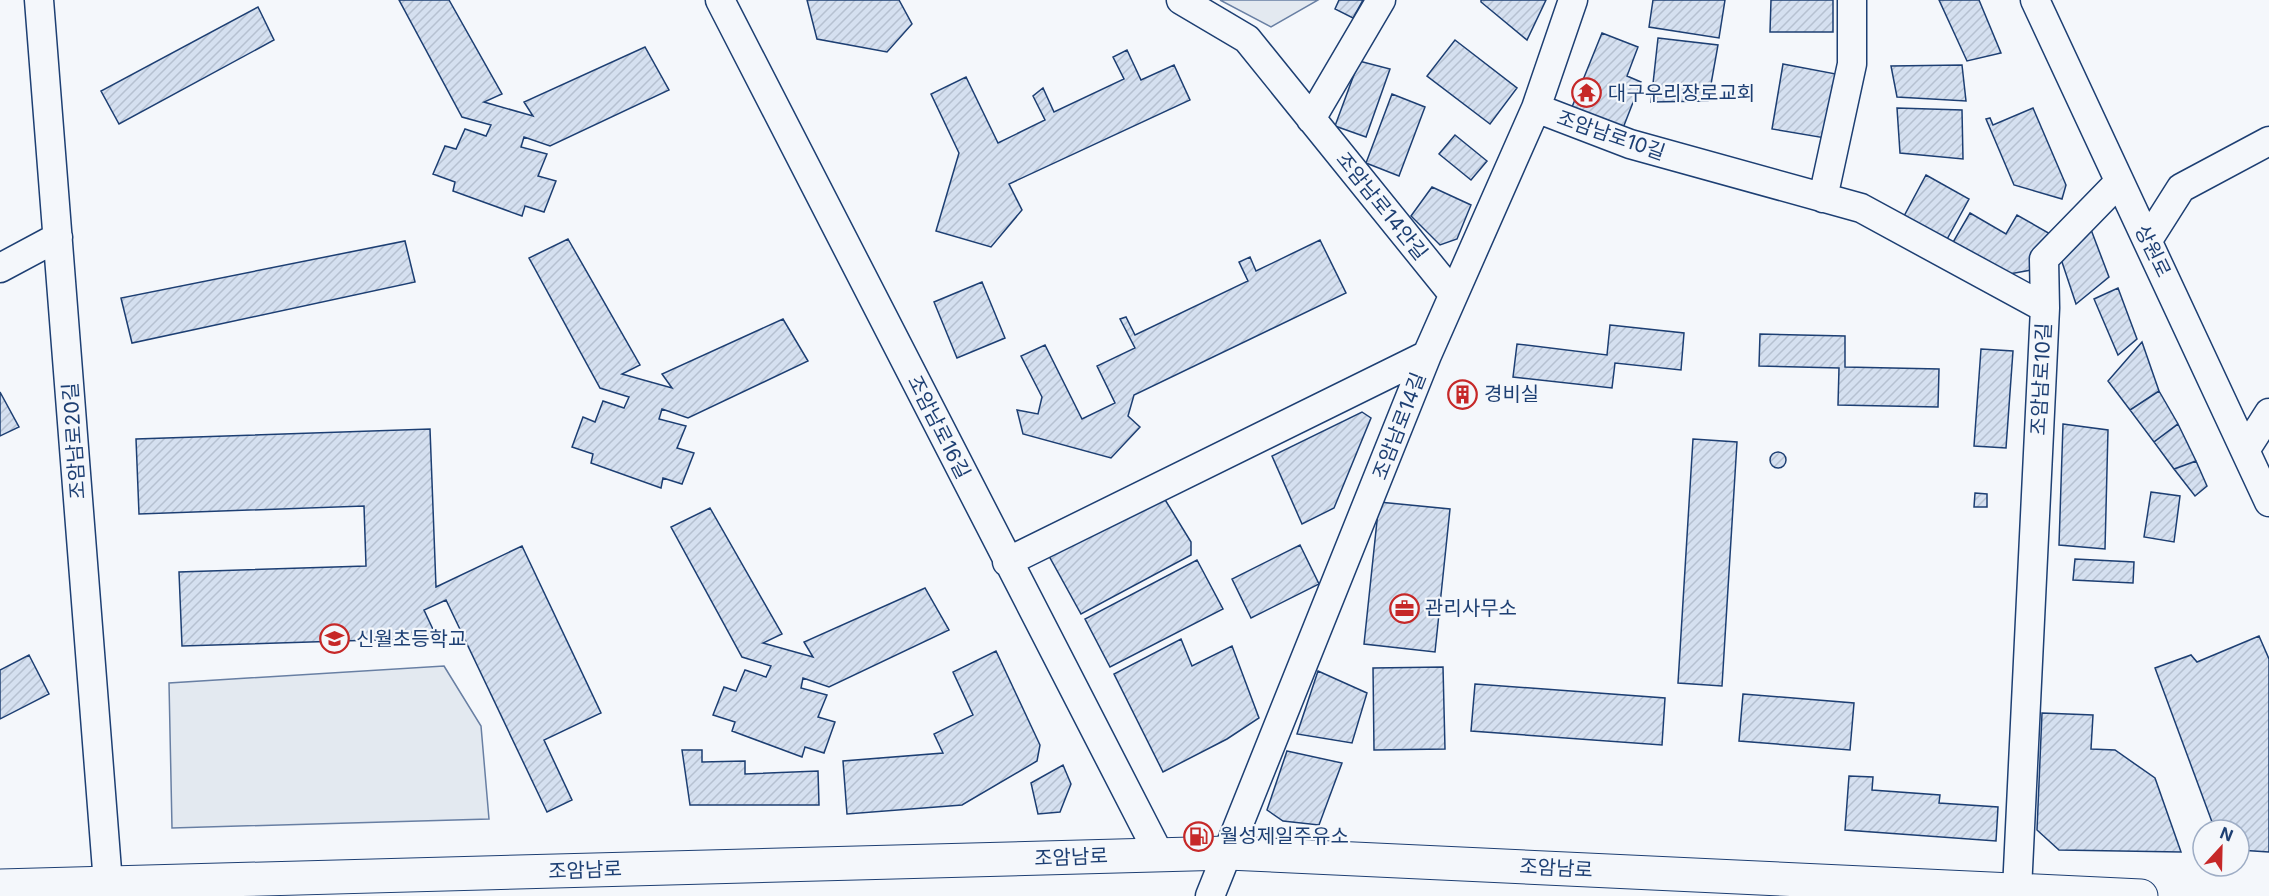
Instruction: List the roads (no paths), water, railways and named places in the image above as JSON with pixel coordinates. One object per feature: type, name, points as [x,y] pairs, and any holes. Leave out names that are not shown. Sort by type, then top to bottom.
[{"type":"main road","name":"조암남로","points":[[0,886],[108,889],[1228,853],[1928,891],[2017,891],[2141,896]]},
{"type":"street","name":"조암남로20길","points":[[39,0],[108,889]]},
{"type":"street","name":"조암남로16길","points":[[720,0],[1159,854]]},
{"type":"street","name":"조암남로14안길","points":[[1182,0],[1246,39],[1453,294]]},
{"type":"street","points":[[1311,119],[1382,0]]},
{"type":"street","name":"조암남로14길","points":[[1210,896],[1427,355],[1536,108],[1573,0]]},
{"type":"street","points":[[1823,198],[1852,64],[1852,0]]},
{"type":"street","name":"상원로","points":[[2035,0],[2269,502]]},
{"type":"street","name":"조암남로10길","points":[[1536,108],[1630,144],[1861,208],[2045,308],[2017,891]]},
{"type":"street","points":[[2148,240],[2181,188],[2269,141]]},
{"type":"street","points":[[2045,308],[2044,259],[2119,182]]},
{"type":"street","points":[[0,268],[58,237]]},
{"type":"street","points":[[1007,562],[1427,355]]},
{"type":"street","points":[[2246,449],[2269,413]]},
{"type":"place","name":"대구우리장로교회","points":[[1587,93]]},
{"type":"place","name":"경비실","points":[[1463,394]]},
{"type":"place","name":"관리사무소","points":[[1404,608]]},
{"type":"place","name":"신월초등학교","points":[[335,639]]},
{"type":"place","name":"월성제일주유소","points":[[1199,836]]}]
